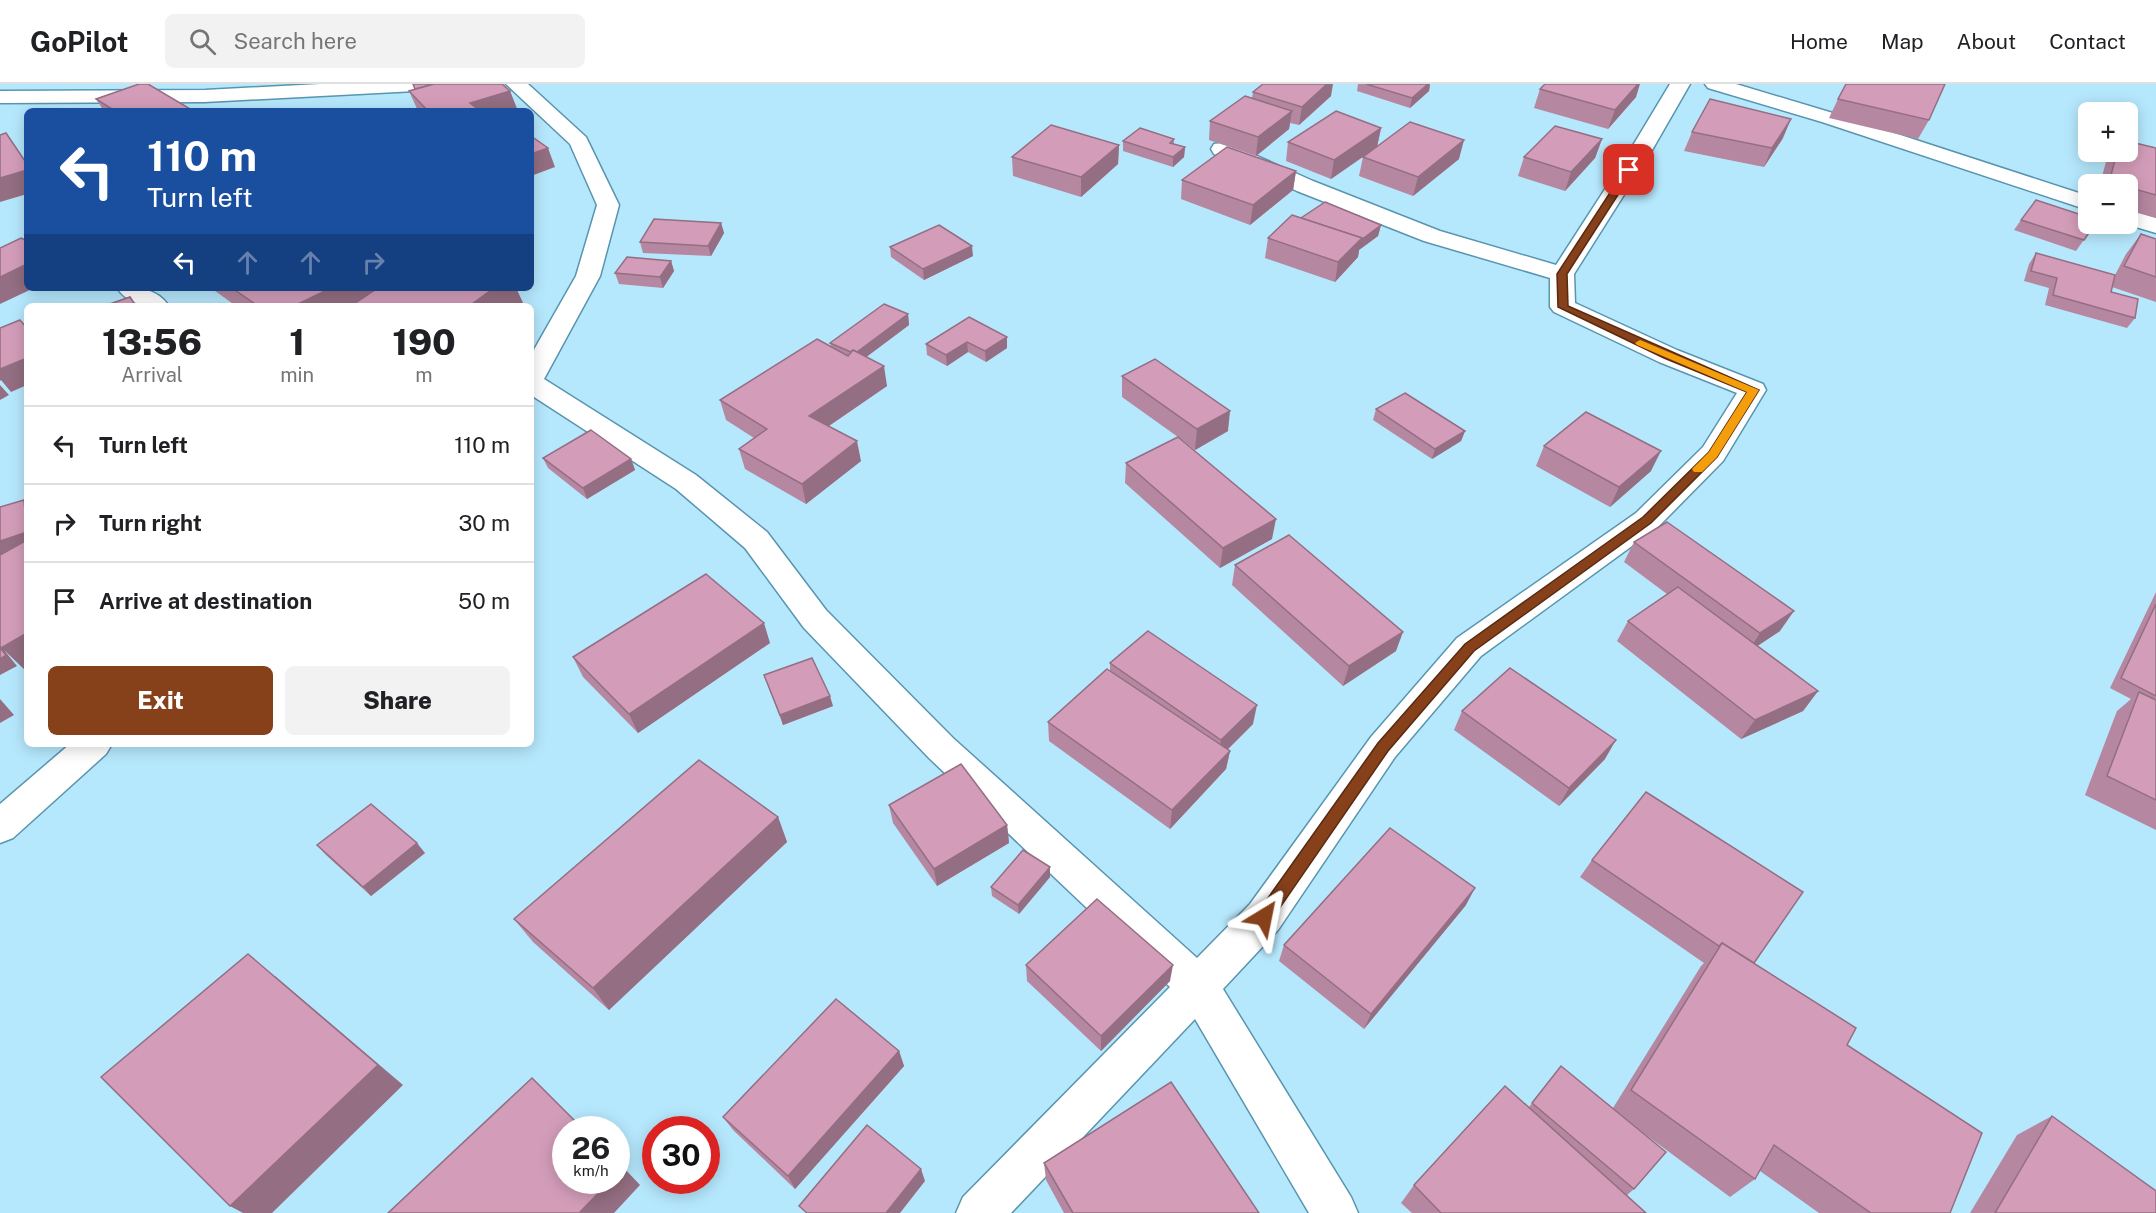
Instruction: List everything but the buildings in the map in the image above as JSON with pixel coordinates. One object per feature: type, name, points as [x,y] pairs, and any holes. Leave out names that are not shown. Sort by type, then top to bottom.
[{"type":"street","points":[[0,98],[205,96],[435,84]]},
{"type":"street","points":[[516,84],[579,141],[608,205],[588,276],[534,373]]},
{"type":"street","points":[[979,1213],[1150,1039],[1264,917],[1383,747],[1469,647],[1647,520],[1713,454],[1753,390],[1668,356],[1563,307],[1562,274],[1640,152],[1680,84]]},
{"type":"street","points":[[1715,84],[1829,118],[2078,200]]},
{"type":"street","points":[[1222,149],[1305,186],[1432,236],[1562,274]]},
{"type":"street","points":[[2138,220],[2156,226]]},
{"type":"street","points":[[134,291],[152,303]]},
{"type":"street","points":[[534,385],[686,482],[756,540],[815,619],[941,748],[1198,986],[1335,1213]]},
{"type":"street","points":[[0,827],[91,747]]},
{"type":"slow traffic","points":[[1640,343],[1753,390],[1713,454],[1698,469]]},
{"type":"route","points":[[1264,917],[1383,747],[1469,647],[1647,520],[1713,454],[1753,390],[1668,356],[1563,307],[1562,274],[1629,170]]}]
